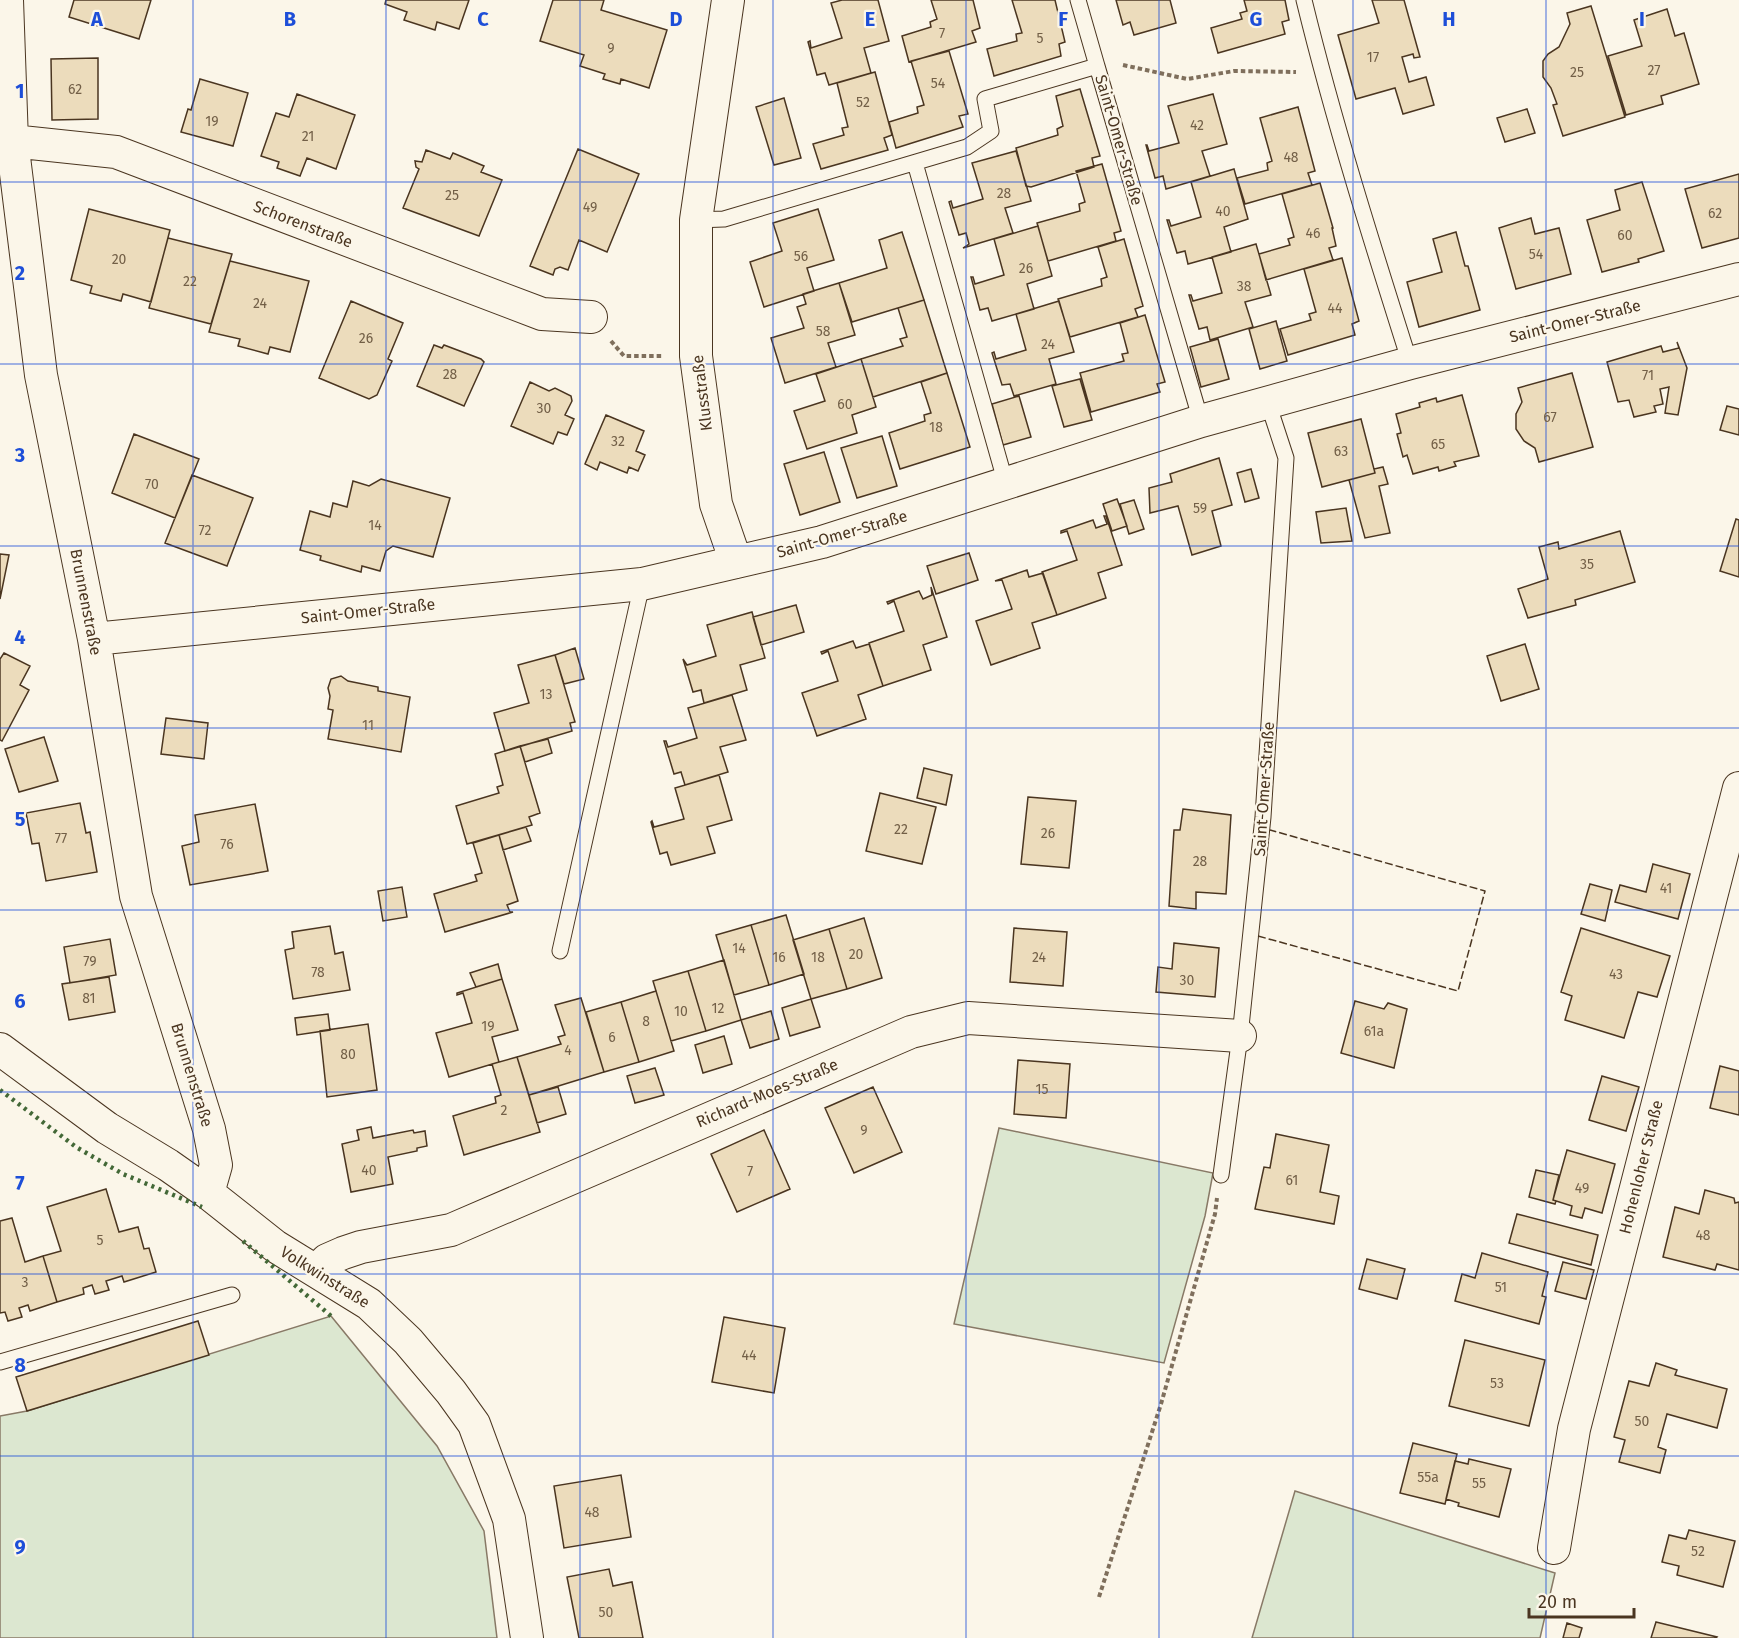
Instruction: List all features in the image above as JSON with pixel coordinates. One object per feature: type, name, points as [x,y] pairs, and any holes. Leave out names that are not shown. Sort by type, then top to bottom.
[{"type":"street","name":"Brunnenstraße","points":[[7,0],[4,57],[41,375],[94,639],[135,896],[209,1129],[216,1166],[208,1193]]},
{"type":"street","name":"Klusstraße","points":[[728,0],[696,220],[696,356],[716,504],[736,562]]},
{"type":"street","name":"Schorenstraße","points":[[12,141],[116,152],[542,314],[591,317]]},
{"type":"street","name":"Saint-Omer-Straße","points":[[94,639],[642,584],[822,542],[1268,403],[1410,363],[1739,279]]},
{"type":"street","name":"Hohenloher Straße","points":[[1554,1548],[1574,1429],[1739,788]]},
{"type":"street","name":"Richard-Moes-Straße","points":[[317,1270],[327,1260],[361,1247],[451,1230],[911,1032],[968,1018],[1240,1036]]},
{"type":"street","name":"Volkwinstraße","points":[[0,1049],[107,1128],[168,1165],[208,1193],[275,1246],[369,1304],[408,1341],[451,1392],[474,1424],[509,1519],[527,1638]]},
{"type":"lane","name":"Saint-Omer-Straße","points":[[1078,0],[1202,422]]},
{"type":"lane","points":[[1304,0],[1320,67],[1352,179],[1410,363]]},
{"type":"lane","points":[[696,220],[724,219],[967,147],[991,131],[985,99],[1097,66]]},
{"type":"lane","points":[[915,163],[1006,484]]},
{"type":"lane","name":"Saint-Omer-Straße","points":[[1221,1175],[1240,1036],[1263,817],[1286,458],[1268,403]]},
{"type":"lane","points":[[560,951],[642,584]]},
{"type":"lane","points":[[0,1362],[232,1295]]},
{"type":"path","points":[[1097,66],[1123,65],[1187,79],[1234,71],[1299,72],[1320,67]]},
{"type":"path","points":[[1099,1597],[1161,1404],[1215,1214],[1221,1175]]},
{"type":"green space","points":[[999,1128],[1213,1173],[1205,1216],[1164,1363],[954,1324]]},
{"type":"green space","points":[[331,1316],[437,1446],[484,1531],[497,1638],[0,1638],[0,1416],[27,1411]]},
{"type":"green space","points":[[1295,1491],[1555,1573],[1540,1638],[1252,1638]]},
{"type":"building","points":[[74,0],[151,0],[139,39],[69,17]]},
{"type":"building","points":[[386,0],[469,0],[459,29],[437,22],[435,30],[404,20],[407,12],[385,4]]},
{"type":"building","points":[[553,0],[604,0],[601,10],[667,30],[649,88],[621,79],[620,84],[603,79],[605,74],[580,66],[584,55],[540,41]]},
{"type":"building","points":[[842,0],[878,0],[889,41],[864,48],[871,73],[829,85],[825,73],[817,75],[808,42],[810,41],[811,48],[842,38],[831,3]]},
{"type":"building","points":[[931,0],[973,0],[980,28],[972,31],[976,42],[909,62],[902,36],[931,27],[930,22],[937,19]]},
{"type":"building","points":[[1012,0],[1055,0],[1065,42],[1059,44],[1061,56],[994,76],[987,49],[1017,41],[1016,34],[1022,33]]},
{"type":"building","points":[[1116,0],[1170,0],[1176,23],[1134,35],[1130,22],[1123,25]]},
{"type":"building","points":[[1244,0],[1285,0],[1289,20],[1282,22],[1285,34],[1218,53],[1211,28],[1242,19],[1240,13],[1247,11]]},
{"type":"building","points":[[1372,0],[1404,0],[1420,57],[1414,58],[1413,54],[1402,57],[1409,82],[1426,77],[1434,105],[1403,114],[1395,88],[1356,99],[1338,35],[1379,23]]},
{"type":"building","points":[[1591,6],[1625,117],[1563,136],[1553,105],[1557,104],[1551,88],[1543,77],[1543,61],[1548,54],[1559,47],[1570,24],[1567,13]]},
{"type":"building","points":[[1667,9],[1675,36],[1684,33],[1699,84],[1661,96],[1663,104],[1626,115],[1608,56],[1642,46],[1634,20]]},
{"type":"building","points":[[949,51],[968,114],[959,116],[963,127],[896,148],[889,122],[918,113],[917,107],[924,105],[911,61]]},
{"type":"building","points":[[98,58],[98,119],[52,120],[51,59]]},
{"type":"building","points":[[875,72],[892,135],[884,138],[888,150],[821,169],[813,144],[844,135],[842,128],[848,127],[837,83]]},
{"type":"building","points":[[200,79],[248,93],[233,146],[181,132],[188,109],[191,110]]},
{"type":"building","points":[[1080,89],[1100,156],[1092,158],[1094,167],[1031,187],[1026,186],[1016,148],[1058,135],[1057,129],[1063,126],[1056,96]]},
{"type":"building","points":[[297,94],[355,115],[336,169],[307,158],[300,176],[277,168],[279,162],[261,156],[276,113],[289,117]]},
{"type":"building","points":[[1213,94],[1227,144],[1202,151],[1210,176],[1166,189],[1163,176],[1155,178],[1146,145],[1149,151],[1179,143],[1168,106]]},
{"type":"building","points":[[784,98],[801,158],[774,165],[756,107]]},
{"type":"building","points":[[1298,107],[1315,171],[1308,173],[1312,185],[1245,204],[1237,178],[1268,170],[1267,163],[1272,161],[1260,118]]},
{"type":"building","points":[[1527,109],[1535,133],[1505,142],[1497,118]]},
{"type":"building","points":[[578,149],[639,174],[607,252],[579,240],[568,270],[560,267],[555,269],[553,275],[530,266]]},
{"type":"building","points":[[426,150],[450,159],[453,153],[484,166],[481,172],[502,180],[479,236],[403,208],[419,169],[415,161],[422,162]]},
{"type":"building","points":[[1016,151],[1031,201],[1005,208],[1013,233],[963,248],[969,244],[966,233],[959,235],[949,202],[951,201],[953,208],[983,199],[972,163]]},
{"type":"building","points":[[1102,164],[1121,231],[1114,233],[1116,241],[1048,261],[1037,223],[1080,211],[1079,204],[1085,202],[1076,171]]},
{"type":"building","points":[[1234,169],[1248,219],[1224,227],[1231,252],[1188,264],[1185,251],[1177,253],[1167,220],[1171,226],[1201,217],[1191,182]]},
{"type":"building","points":[[1739,174],[1739,238],[1702,248],[1685,189]]},
{"type":"building","points":[[1642,182],[1664,251],[1638,259],[1639,262],[1602,272],[1587,220],[1620,210],[1615,190]]},
{"type":"building","points":[[1320,183],[1333,228],[1336,246],[1329,248],[1333,260],[1266,280],[1259,254],[1290,245],[1288,239],[1294,237],[1282,194]]},
{"type":"building","points":[[89,209],[170,230],[151,302],[123,294],[121,301],[90,293],[92,286],[71,280]]},
{"type":"building","points":[[818,209],[834,260],[807,268],[814,291],[764,307],[750,262],[782,251],[773,223]]},
{"type":"building","points":[[1531,218],[1535,234],[1559,228],[1571,274],[1516,289],[1499,228]]},
{"type":"building","points":[[1038,226],[1052,276],[1027,284],[1034,309],[992,321],[988,308],[980,310],[971,277],[975,284],[1004,275],[994,239]]},
{"type":"building","points":[[902,232],[924,300],[852,322],[839,283],[887,268],[879,240]]},
{"type":"building","points":[[1456,232],[1480,310],[1419,327],[1407,282],[1442,272],[1433,239]]},
{"type":"building","points":[[168,238],[232,254],[211,324],[149,308]]},
{"type":"building","points":[[1124,239],[1143,306],[1135,309],[1138,317],[1070,337],[1058,299],[1102,286],[1101,279],[1107,277],[1098,247]]},
{"type":"building","points":[[1256,244],[1271,295],[1245,302],[1253,327],[1210,340],[1207,327],[1199,329],[1189,295],[1193,301],[1222,293],[1212,257]]},
{"type":"building","points":[[1342,258],[1359,321],[1352,324],[1355,335],[1288,355],[1280,329],[1311,320],[1309,314],[1316,312],[1304,269]]},
{"type":"building","points":[[230,261],[309,281],[290,352],[270,347],[268,354],[238,346],[240,339],[209,332]]},
{"type":"building","points":[[839,283],[855,335],[828,343],[836,367],[785,383],[771,338],[804,328],[797,307],[806,304],[803,294]]},
{"type":"building","points":[[924,300],[947,373],[873,397],[861,359],[903,346],[900,339],[907,337],[898,308]]},
{"type":"building","points":[[351,301],[403,323],[388,359],[392,361],[377,395],[369,399],[319,378]]},
{"type":"building","points":[[1059,301],[1074,352],[1049,359],[1056,384],[1014,396],[1010,384],[1002,385],[992,353],[994,352],[996,359],[1026,350],[1016,314]]},
{"type":"building","points":[[1145,315],[1165,382],[1157,384],[1160,392],[1091,412],[1080,373],[1124,361],[1122,354],[1128,353],[1120,323]]},
{"type":"building","points":[[1276,321],[1287,361],[1260,369],[1249,329]]},
{"type":"building","points":[[1218,339],[1229,379],[1201,387],[1190,347]]},
{"type":"building","points":[[1677,342],[1687,368],[1678,415],[1665,413],[1669,387],[1660,389],[1663,404],[1654,406],[1656,412],[1634,417],[1629,400],[1618,402],[1607,362],[1661,346],[1663,352],[1679,348]]},
{"type":"building","points":[[434,345],[442,348],[444,345],[484,362],[464,406],[417,386]]},
{"type":"building","points":[[861,359],[876,407],[852,415],[857,433],[807,449],[794,411],[825,401],[816,374]]},
{"type":"building","points":[[947,373],[970,447],[900,469],[889,433],[925,421],[924,415],[931,413],[921,382]]},
{"type":"building","points":[[1572,373],[1593,447],[1539,462],[1535,448],[1524,441],[1516,429],[1516,414],[1522,402],[1518,388]]},
{"type":"building","points":[[1080,379],[1092,420],[1064,427],[1052,386]]},
{"type":"building","points":[[530,382],[549,391],[555,388],[571,396],[572,401],[565,415],[574,419],[567,435],[558,432],[553,444],[511,426]]},
{"type":"building","points":[[1462,395],[1479,456],[1454,462],[1456,466],[1439,471],[1438,467],[1413,474],[1407,455],[1403,457],[1397,434],[1401,433],[1396,414],[1420,407],[1419,403],[1436,398],[1437,402]]},
{"type":"building","points":[[1019,396],[1031,437],[1003,445],[992,404]]},
{"type":"building","points":[[1727,406],[1739,409],[1739,435],[1720,430]]},
{"type":"building","points":[[606,415],[644,431],[636,451],[645,455],[638,471],[629,467],[627,473],[600,462],[597,470],[585,464]]},
{"type":"building","points":[[1361,419],[1375,473],[1322,487],[1308,433]]},
{"type":"building","points":[[134,434],[199,459],[175,518],[112,493]]},
{"type":"building","points":[[882,436],[897,486],[857,498],[841,448]]},
{"type":"building","points":[[824,452],[840,502],[800,515],[784,464]]},
{"type":"building","points":[[1219,458],[1232,505],[1212,511],[1221,546],[1192,555],[1178,506],[1150,513],[1149,488],[1172,482],[1170,474]]},
{"type":"building","points":[[1383,467],[1388,484],[1379,486],[1390,533],[1365,538],[1349,480],[1375,473],[1374,469]]},
{"type":"building","points":[[1251,469],[1259,498],[1245,502],[1237,473]]},
{"type":"building","points":[[192,475],[253,498],[227,566],[165,543]]},
{"type":"building","points":[[381,479],[450,498],[433,557],[393,546],[386,551],[380,571],[362,566],[361,572],[320,560],[321,556],[300,550],[310,511],[330,517],[333,503],[347,507],[353,481],[369,486]]},
{"type":"building","points":[[1117,499],[1127,526],[1112,531],[1103,504]]},
{"type":"building","points":[[1134,500],[1144,529],[1129,534],[1120,504]]},
{"type":"building","points":[[1346,508],[1352,541],[1321,543],[1316,512]]},
{"type":"building","points":[[1104,516],[1106,516],[1122,565],[1098,573],[1106,598],[1057,615],[1042,572],[1077,560],[1067,531],[1061,533],[1061,531],[1093,520],[1096,528],[1107,524]]},
{"type":"building","points":[[1736,519],[1739,520],[1739,577],[1720,571]]},
{"type":"building","points":[[1620,531],[1635,582],[1575,600],[1576,605],[1528,618],[1518,589],[1548,579],[1539,547],[1558,542],[1559,549]]},
{"type":"building","points":[[969,553],[978,580],[936,594],[927,566]]},
{"type":"building","points":[[0,554],[9,555],[0,599]]},
{"type":"building","points":[[1027,570],[1029,577],[1043,573],[1057,615],[1032,623],[1040,648],[991,665],[976,621],[1012,609],[1002,580],[995,581]]},
{"type":"building","points":[[931,587],[947,637],[923,645],[931,670],[883,686],[869,643],[904,631],[894,601],[888,604],[887,602],[919,591],[923,599],[932,595]]},
{"type":"building","points":[[796,605],[804,632],[761,645],[753,617]]},
{"type":"building","points":[[752,612],[765,658],[740,665],[747,690],[704,703],[701,690],[693,692],[683,659],[687,665],[716,656],[707,625]]},
{"type":"building","points":[[853,641],[856,648],[869,644],[883,686],[858,695],[866,719],[817,736],[802,693],[838,681],[828,651],[822,654],[821,652]]},
{"type":"building","points":[[1525,644],[1539,689],[1501,701],[1487,656]]},
{"type":"building","points":[[575,648],[584,679],[564,684],[555,655]]},
{"type":"building","points":[[4,653],[30,666],[20,685],[29,690],[2,741],[0,740],[0,659]]},
{"type":"building","points":[[555,655],[575,722],[570,723],[572,731],[505,751],[494,713],[529,703],[518,665]]},
{"type":"building","points":[[341,676],[348,681],[378,687],[378,691],[410,697],[401,752],[328,739],[333,710],[328,709],[330,696],[328,688],[331,679]]},
{"type":"building","points":[[732,695],[746,740],[720,747],[728,772],[685,785],[681,772],[674,774],[664,741],[668,747],[697,738],[688,708]]},
{"type":"building","points":[[166,718],[208,723],[204,759],[161,754]]},
{"type":"building","points":[[44,737],[58,781],[19,792],[5,749]]},
{"type":"building","points":[[548,739],[552,753],[525,762],[520,746]]},
{"type":"building","points":[[520,746],[540,813],[529,817],[532,825],[467,844],[456,806],[499,793],[497,787],[503,785],[495,754]]},
{"type":"building","points":[[924,768],[952,775],[946,805],[917,798]]},
{"type":"building","points":[[719,775],[732,820],[707,827],[715,853],[671,865],[667,852],[660,854],[651,822],[654,827],[684,819],[675,788]]},
{"type":"building","points":[[880,793],[936,807],[922,864],[866,851]]},
{"type":"building","points":[[1028,797],[1076,801],[1069,868],[1021,864]]},
{"type":"building","points":[[80,803],[86,833],[90,832],[97,872],[46,881],[39,843],[32,844],[26,813]]},
{"type":"building","points":[[255,804],[268,871],[190,885],[182,846],[199,842],[195,815]]},
{"type":"building","points":[[1183,809],[1231,815],[1226,894],[1196,892],[1196,909],[1169,906],[1174,830],[1180,830]]},
{"type":"building","points":[[526,827],[531,841],[503,850],[499,835]]},
{"type":"building","points":[[499,835],[518,901],[507,905],[510,912],[513,912],[445,932],[434,894],[477,881],[475,875],[482,873],[473,843]]},
{"type":"building","points":[[1653,864],[1690,874],[1678,919],[1615,902],[1620,885],[1646,892]]},
{"type":"building","points":[[1590,884],[1612,890],[1605,921],[1581,914]]},
{"type":"building","points":[[402,887],[407,917],[383,921],[378,891]]},
{"type":"building","points":[[786,915],[804,974],[769,985],[751,925]]},
{"type":"building","points":[[864,918],[882,978],[847,989],[829,929]]},
{"type":"building","points":[[751,925],[769,985],[734,995],[716,935]]},
{"type":"building","points":[[330,926],[335,954],[343,952],[350,990],[293,999],[285,950],[294,948],[292,932]]},
{"type":"building","points":[[1014,928],[1067,932],[1063,986],[1010,982]]},
{"type":"building","points":[[1581,928],[1670,956],[1657,997],[1638,992],[1624,1038],[1565,1020],[1572,996],[1561,992]]},
{"type":"building","points":[[829,929],[847,989],[811,999],[793,940]]},
{"type":"building","points":[[110,939],[116,975],[70,983],[64,947]]},
{"type":"building","points":[[1174,943],[1219,948],[1215,997],[1156,992],[1158,967],[1172,969]]},
{"type":"building","points":[[724,960],[741,1020],[706,1031],[688,971]]},
{"type":"building","points":[[498,964],[502,979],[476,987],[470,973]]},
{"type":"building","points":[[688,971],[706,1031],[671,1041],[653,981]]},
{"type":"building","points":[[109,977],[115,1012],[69,1020],[62,984]]},
{"type":"building","points":[[502,979],[518,1030],[492,1037],[499,1062],[449,1077],[436,1033],[472,1023],[463,993],[457,995],[457,993]]},
{"type":"building","points":[[656,991],[674,1051],[639,1062],[621,1002]]},
{"type":"building","points":[[581,998],[604,1072],[529,1095],[517,1057],[561,1044],[558,1037],[565,1035],[555,1005]]},
{"type":"building","points":[[811,999],[820,1027],[790,1036],[782,1008]]},
{"type":"building","points":[[1355,1001],[1384,1009],[1388,1003],[1407,1009],[1394,1068],[1341,1053]]},
{"type":"building","points":[[621,1002],[639,1062],[604,1072],[586,1012]]},
{"type":"building","points":[[771,1011],[779,1039],[750,1048],[741,1020]]},
{"type":"building","points":[[328,1014],[330,1030],[297,1035],[295,1018]]},
{"type":"building","points":[[368,1024],[377,1090],[327,1097],[320,1031]]},
{"type":"building","points":[[724,1036],[732,1064],[703,1073],[695,1045]]},
{"type":"building","points":[[517,1057],[540,1132],[464,1155],[453,1116],[496,1103],[495,1097],[501,1095],[492,1064]]},
{"type":"building","points":[[1018,1060],[1070,1064],[1066,1118],[1014,1114]]},
{"type":"building","points":[[1720,1066],[1739,1071],[1739,1115],[1710,1108]]},
{"type":"building","points":[[655,1068],[664,1095],[635,1103],[627,1076]]},
{"type":"building","points":[[1602,1076],[1639,1087],[1626,1131],[1589,1120]]},
{"type":"building","points":[[558,1087],[566,1114],[537,1123],[529,1095]]},
{"type":"building","points":[[873,1087],[902,1152],[854,1173],[825,1108]]},
{"type":"building","points":[[371,1127],[373,1138],[413,1130],[414,1133],[425,1131],[427,1146],[417,1148],[417,1151],[388,1157],[393,1184],[351,1192],[342,1144],[359,1140],[357,1130]]},
{"type":"building","points":[[764,1130],[790,1189],[737,1212],[711,1154]]},
{"type":"building","points":[[1276,1134],[1329,1145],[1320,1192],[1339,1196],[1334,1224],[1255,1209],[1264,1167],[1270,1168]]},
{"type":"building","points":[[1567,1150],[1615,1164],[1602,1213],[1585,1208],[1582,1218],[1570,1215],[1572,1206],[1553,1200]]},
{"type":"building","points":[[1536,1170],[1559,1175],[1553,1200],[1556,1201],[1555,1204],[1529,1197]]},
{"type":"building","points":[[106,1189],[119,1232],[138,1227],[144,1249],[149,1248],[156,1272],[124,1282],[122,1276],[106,1281],[109,1290],[95,1294],[92,1285],[83,1288],[84,1294],[57,1302],[43,1256],[61,1251],[47,1207]]},
{"type":"building","points":[[1705,1190],[1734,1198],[1735,1203],[1739,1202],[1739,1270],[1717,1264],[1715,1270],[1663,1257],[1675,1207],[1699,1214]]},
{"type":"building","points":[[1517,1214],[1598,1235],[1591,1265],[1509,1243]]},
{"type":"building","points":[[12,1218],[25,1262],[43,1256],[57,1302],[30,1311],[28,1305],[19,1308],[22,1317],[8,1321],[5,1312],[0,1313],[0,1221]]},
{"type":"building","points":[[1482,1253],[1548,1272],[1542,1296],[1546,1297],[1539,1324],[1455,1301],[1462,1274],[1475,1278]]},
{"type":"building","points":[[1367,1259],[1405,1269],[1397,1299],[1359,1289]]},
{"type":"building","points":[[1563,1262],[1594,1270],[1586,1299],[1555,1291]]},
{"type":"building","points":[[724,1317],[785,1328],[774,1393],[712,1382]]},
{"type":"building","points":[[198,1321],[209,1355],[27,1411],[16,1377]]},
{"type":"building","points":[[1465,1340],[1545,1360],[1529,1426],[1449,1406]]},
{"type":"building","points":[[1656,1363],[1677,1370],[1675,1375],[1727,1389],[1717,1428],[1667,1414],[1658,1447],[1666,1450],[1660,1473],[1619,1462],[1625,1440],[1614,1437],[1629,1381],[1649,1386]]},
{"type":"building","points":[[1413,1443],[1457,1454],[1445,1504],[1400,1493]]},
{"type":"building","points":[[1469,1459],[1511,1469],[1499,1517],[1458,1506],[1459,1503],[1446,1499],[1455,1461],[1468,1464]]},
{"type":"building","points":[[621,1475],[631,1537],[564,1548],[554,1486]]},
{"type":"building","points":[[1689,1530],[1735,1541],[1723,1587],[1677,1575],[1679,1566],[1662,1562],[1669,1535],[1686,1539]]},
{"type":"building","points":[[609,1569],[613,1586],[632,1582],[643,1638],[579,1638],[567,1577]]},
{"type":"building","points":[[1656,1622],[1717,1637],[1651,1638]]},
{"type":"building","points":[[1567,1623],[1582,1628],[1579,1638],[1563,1638]]},
{"type":"hedge","points":[[0,1090],[76,1147],[123,1174],[202,1207]]},
{"type":"hedge","points":[[243,1241],[331,1316]]},
{"type":"fence","points":[[1258,936],[1458,991],[1485,891],[1270,830]]}]
